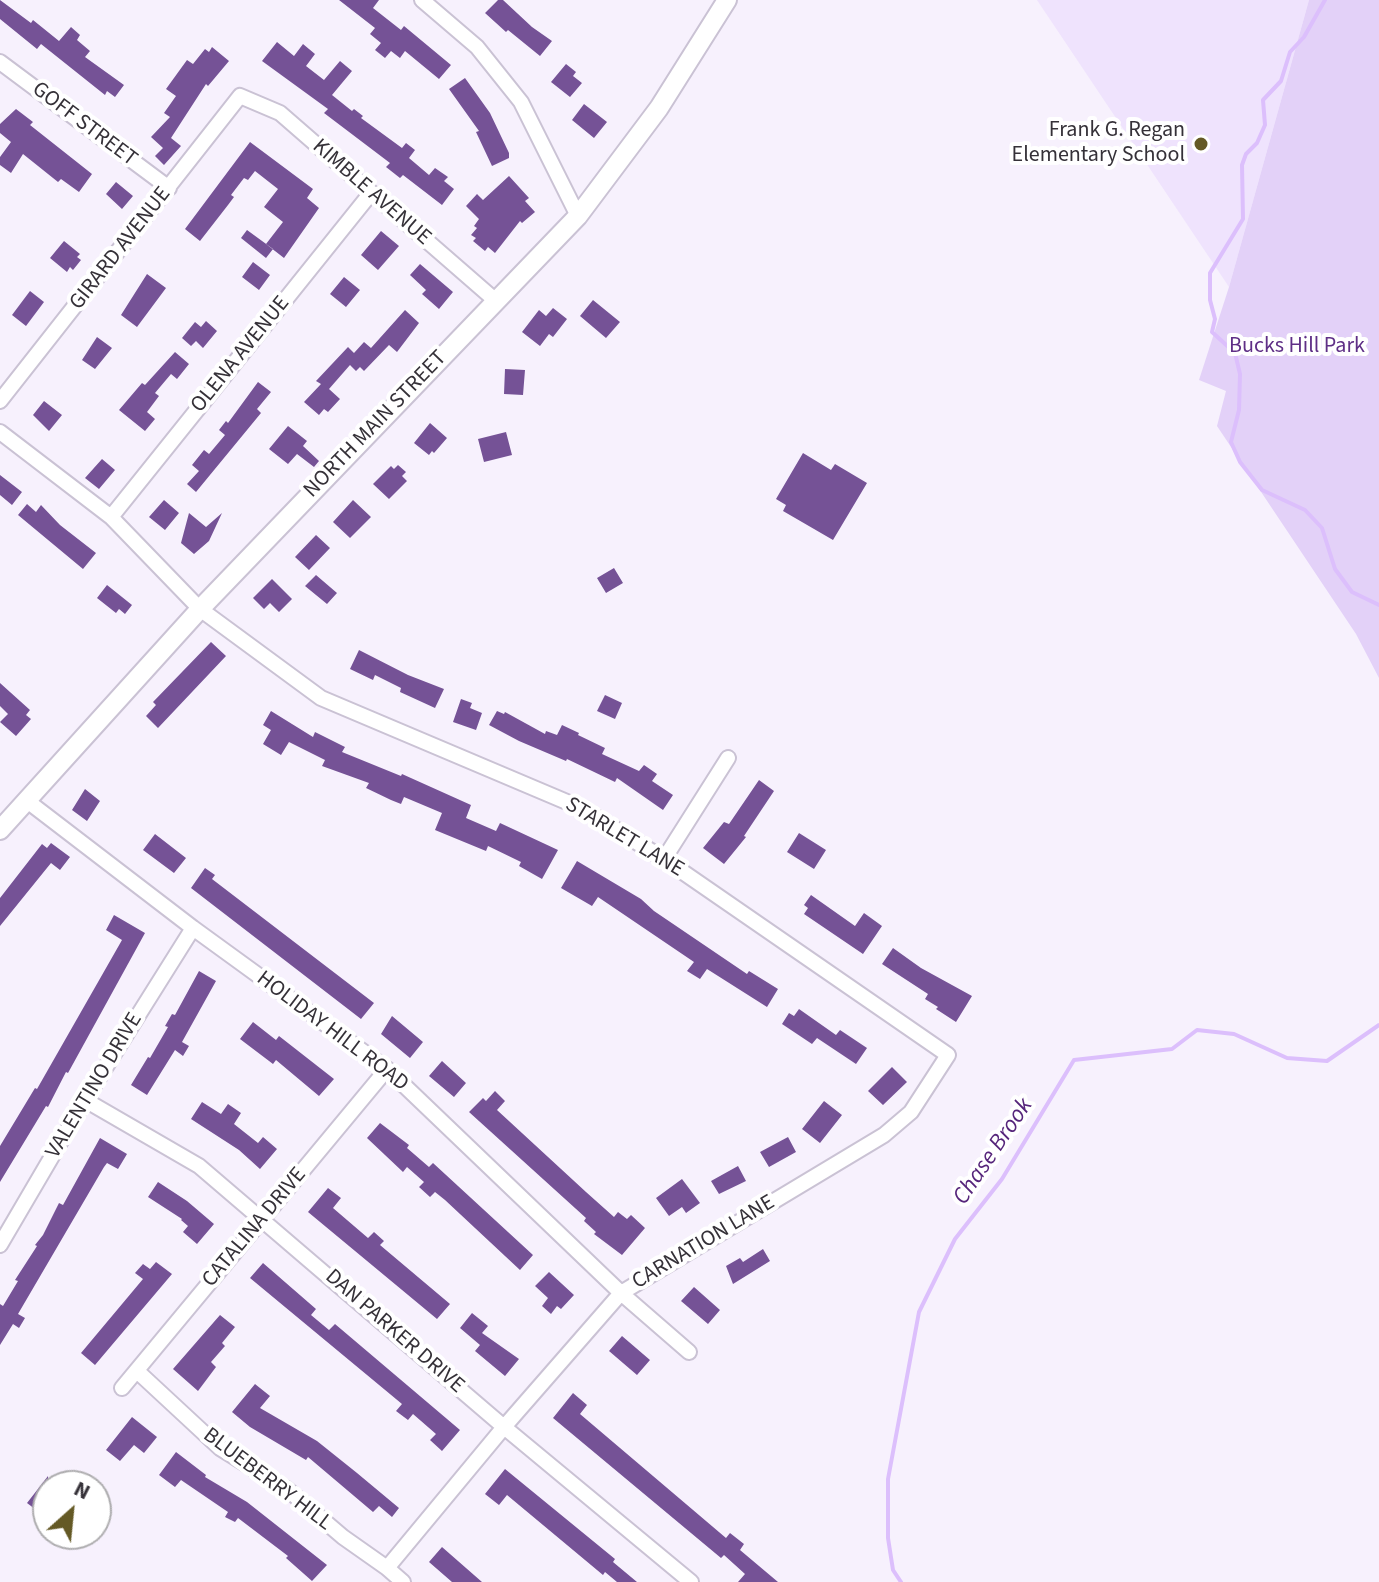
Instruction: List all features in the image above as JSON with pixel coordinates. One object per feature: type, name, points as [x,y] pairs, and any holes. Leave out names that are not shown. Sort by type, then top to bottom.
[{"type":"main road","name":"NORTH MAIN STREET","points":[[0,830],[200,609],[578,216],[659,108],[727,0]]},
{"type":"street","points":[[422,0],[477,47],[521,102],[578,216]]},
{"type":"street","name":"GOFF STREET","points":[[0,62],[169,188]]},
{"type":"street","name":"GIRARD AVENUE","points":[[0,401],[240,96]]},
{"type":"street","name":"KIMBLE AVENUE","points":[[240,96],[280,113],[496,301]]},
{"type":"street","name":"OLENA AVENUE","points":[[111,517],[371,193]]},
{"type":"street","name":"STARLET LANE","points":[[0,432],[111,517],[200,609],[321,698],[581,808],[664,859],[948,1055]]},
{"type":"street","points":[[664,859],[728,758]]},
{"type":"street","name":"HOLIDAY HILL ROAD","points":[[26,800],[193,928],[387,1069],[621,1293],[689,1352]]},
{"type":"street","name":"VALENTINO DRIVE","points":[[0,1245],[85,1100],[193,928]]},
{"type":"street","name":"CARNATION LANE","points":[[387,1568],[621,1293],[884,1135],[911,1112],[948,1055]]},
{"type":"street","name":"CATALINA DRIVE","points":[[122,1388],[387,1069]]},
{"type":"street","name":"DAN PARKER DRIVE","points":[[85,1100],[199,1166],[691,1582]]},
{"type":"street","name":"BLUEBERRY HILL","points":[[137,1371],[220,1448],[288,1490],[403,1582]]},
{"type":"shaded area","name":"Frank G. Regan Elementary School","points":[[1037,0],[1309,0],[1229,287]]},
{"type":"green space","name":"Bucks Hill Park","points":[[1309,0],[1379,0],[1379,678],[1356,634],[1217,426],[1226,391],[1199,380],[1229,287]]},
{"type":"building","points":[[0,0],[31,23],[33,20],[59,41],[71,27],[80,35],[77,40],[90,51],[85,57],[124,85],[115,97],[107,91],[105,95],[41,44],[37,49],[0,19]]},
{"type":"building","points":[[339,0],[379,0],[373,8],[401,30],[404,26],[451,65],[439,79],[405,51],[400,58],[391,51],[385,58],[375,50],[381,43],[370,34],[375,28]]},
{"type":"building","points":[[498,0],[503,0],[552,41],[540,56],[485,13]]},
{"type":"building","points":[[277,42],[294,56],[303,44],[315,54],[306,66],[324,80],[340,61],[352,71],[332,95],[402,148],[406,143],[415,150],[409,158],[429,175],[435,168],[448,177],[444,181],[454,189],[442,205],[403,175],[400,178],[386,167],[390,163],[324,113],[328,109],[262,61]]},
{"type":"building","points":[[212,47],[229,61],[208,86],[206,84],[171,138],[181,146],[164,165],[155,156],[163,148],[151,137],[170,117],[164,113],[176,96],[166,89],[187,60],[193,64],[205,49],[209,52]]},
{"type":"building","points":[[566,64],[576,72],[573,76],[582,83],[570,97],[551,82]]},
{"type":"building","points":[[465,78],[490,113],[509,153],[509,158],[492,166],[476,132],[479,131],[449,89]]},
{"type":"building","points":[[584,104],[607,122],[594,138],[572,120]]},
{"type":"building","points":[[16,109],[33,122],[30,125],[92,174],[79,192],[61,179],[58,182],[23,154],[11,173],[0,165],[0,157],[11,142],[0,133],[0,124]]},
{"type":"building","points":[[250,142],[313,189],[307,198],[319,208],[284,258],[266,244],[283,222],[264,207],[278,189],[255,171],[248,180],[244,178],[231,195],[234,197],[200,241],[185,229]]},
{"type":"building","points":[[509,176],[529,198],[525,201],[535,212],[522,223],[520,221],[495,253],[488,247],[485,251],[473,241],[476,238],[471,235],[479,219],[466,206],[477,194],[483,200]]},
{"type":"building","points":[[116,182],[133,196],[122,209],[106,194]]},
{"type":"building","points":[[247,230],[273,249],[266,258],[241,238]]},
{"type":"building","points":[[381,231],[399,246],[378,270],[361,255]]},
{"type":"building","points":[[64,241],[80,254],[77,257],[81,260],[67,272],[50,258]]},
{"type":"building","points":[[253,262],[270,275],[259,290],[242,277]]},
{"type":"building","points":[[420,264],[453,292],[439,309],[422,294],[426,290],[410,275]]},
{"type":"building","points":[[147,274],[166,288],[137,327],[121,315]]},
{"type":"building","points":[[344,277],[360,290],[346,307],[330,294]]},
{"type":"building","points":[[30,291],[44,302],[26,326],[12,315]]},
{"type":"building","points":[[593,300],[620,322],[606,338],[580,316]]},
{"type":"building","points":[[553,308],[567,319],[553,337],[549,334],[540,346],[522,332],[539,310],[546,316]]},
{"type":"building","points":[[405,310],[419,323],[397,352],[389,345],[364,371],[360,367],[356,371],[350,365],[329,389],[340,399],[328,412],[324,409],[319,415],[304,402],[321,384],[316,381],[348,347],[354,353],[364,342],[371,348]]},
{"type":"building","points":[[206,321],[217,331],[203,348],[196,341],[191,346],[182,338],[195,322],[201,327]]},
{"type":"building","points":[[97,337],[112,348],[95,369],[82,360]]},
{"type":"building","points":[[175,352],[189,364],[177,379],[171,374],[155,393],[159,396],[147,412],[155,419],[145,431],[119,410]]},
{"type":"building","points":[[505,369],[525,370],[523,395],[504,394]]},
{"type":"building","points":[[258,382],[271,392],[257,409],[261,413],[196,492],[187,484],[199,471],[192,465],[204,450],[209,454],[225,435],[219,430],[226,421],[228,423]]},
{"type":"building","points":[[44,401],[62,415],[49,431],[33,415]]},
{"type":"building","points":[[430,423],[447,438],[429,455],[414,443]]},
{"type":"building","points":[[288,426],[307,441],[303,446],[319,461],[314,467],[297,454],[288,464],[269,449]]},
{"type":"building","points":[[506,432],[512,455],[484,462],[478,439]]},
{"type":"building","points":[[803,453],[831,470],[835,464],[867,483],[833,540],[783,511],[786,505],[776,499]]},
{"type":"building","points":[[102,459],[115,470],[99,489],[85,478]]},
{"type":"building","points":[[398,465],[406,472],[402,476],[407,481],[389,499],[373,484],[391,466],[394,469]]},
{"type":"building","points":[[0,475],[22,492],[12,505],[0,495]]},
{"type":"building","points":[[164,500],[179,513],[165,530],[149,517]]},
{"type":"building","points":[[353,500],[371,517],[350,538],[333,522]]},
{"type":"building","points":[[27,504],[36,512],[41,505],[60,525],[96,553],[83,569],[18,515]]},
{"type":"building","points":[[189,513],[206,527],[222,513],[209,541],[194,554],[181,543]]},
{"type":"building","points":[[316,535],[330,548],[309,570],[295,557]]},
{"type":"building","points":[[614,568],[623,583],[606,593],[597,578]]},
{"type":"building","points":[[316,575],[337,593],[327,604],[305,586]]},
{"type":"building","points":[[272,579],[292,599],[279,612],[270,603],[264,609],[253,598]]},
{"type":"building","points":[[107,585],[132,605],[125,614],[119,609],[116,613],[97,598]]},
{"type":"building","points":[[211,642],[226,656],[158,728],[146,716],[156,705],[153,702]]},
{"type":"building","points":[[359,650],[444,689],[435,708],[400,692],[401,688],[375,675],[373,680],[350,669]]},
{"type":"building","points":[[0,683],[30,710],[26,715],[31,719],[16,736],[0,722],[8,714],[0,706]]},
{"type":"building","points":[[605,695],[622,703],[615,719],[597,711]]},
{"type":"building","points":[[461,699],[472,703],[470,708],[482,713],[476,730],[453,722]]},
{"type":"building","points":[[271,711],[313,737],[315,732],[345,747],[342,752],[402,774],[471,805],[466,818],[496,831],[500,823],[558,850],[542,879],[519,866],[521,862],[488,846],[486,851],[435,830],[442,813],[404,797],[401,804],[391,800],[366,788],[369,783],[322,766],[325,760],[289,742],[281,755],[263,744],[271,730],[263,725]]},
{"type":"building","points":[[497,711],[505,712],[545,734],[546,731],[557,735],[562,725],[579,733],[605,748],[602,754],[639,771],[644,765],[657,774],[652,781],[673,795],[663,810],[617,778],[615,782],[489,725]]},
{"type":"building","points":[[759,780],[774,791],[746,837],[724,864],[703,848],[724,822],[729,824]]},
{"type":"building","points":[[85,789],[100,801],[87,821],[72,810]]},
{"type":"building","points":[[799,833],[826,850],[814,869],[787,852]]},
{"type":"building","points":[[155,834],[186,858],[174,873],[143,850]]},
{"type":"building","points":[[51,843],[70,857],[60,870],[51,863],[0,926],[0,898],[42,844],[47,848]]},
{"type":"building","points":[[577,861],[641,899],[747,974],[749,971],[778,989],[767,1007],[707,969],[700,979],[687,971],[694,962],[598,897],[592,906],[561,888]]},
{"type":"building","points":[[205,868],[215,875],[212,879],[374,1003],[361,1019],[191,888]]},
{"type":"building","points":[[811,895],[855,926],[864,913],[882,926],[863,954],[804,914],[808,908],[804,905]]},
{"type":"building","points":[[114,915],[145,933],[68,1073],[0,1182],[0,1146],[37,1089],[122,940],[106,930]]},
{"type":"building","points":[[893,948],[921,968],[972,996],[956,1022],[925,999],[928,994],[882,964]]},
{"type":"building","points":[[199,971],[216,981],[182,1042],[189,1046],[183,1056],[175,1050],[147,1095],[131,1085],[150,1058],[168,1027],[165,1026],[172,1014],[175,1015]]},
{"type":"building","points":[[799,1009],[836,1035],[840,1030],[867,1048],[856,1064],[817,1038],[812,1044],[782,1024],[789,1013],[794,1016]]},
{"type":"building","points":[[392,1016],[423,1042],[410,1058],[381,1034]]},
{"type":"building","points":[[253,1022],[276,1040],[279,1036],[334,1079],[319,1096],[276,1060],[273,1064],[240,1039]]},
{"type":"building","points":[[442,1061],[466,1083],[454,1097],[429,1076]]},
{"type":"building","points":[[892,1067],[907,1082],[883,1105],[868,1091]]},
{"type":"building","points":[[495,1091],[505,1101],[497,1110],[586,1192],[614,1217],[618,1212],[627,1219],[631,1215],[645,1228],[622,1255],[594,1234],[596,1232],[584,1221],[586,1218],[469,1112]]},
{"type":"building","points":[[824,1101],[842,1115],[820,1143],[802,1129]]},
{"type":"building","points":[[202,1102],[221,1114],[228,1104],[241,1113],[234,1124],[258,1143],[263,1137],[277,1149],[260,1169],[239,1150],[191,1119]]},
{"type":"building","points":[[380,1123],[409,1145],[407,1148],[429,1167],[433,1163],[533,1255],[520,1270],[445,1200],[435,1192],[430,1197],[419,1187],[424,1182],[407,1167],[403,1172],[367,1138]]},
{"type":"building","points":[[788,1137],[796,1152],[769,1167],[760,1152]]},
{"type":"building","points":[[100,1138],[127,1154],[118,1169],[107,1163],[104,1167],[18,1314],[25,1318],[19,1328],[13,1324],[0,1345],[0,1304],[3,1306],[59,1203],[63,1205]]},
{"type":"building","points":[[738,1166],[746,1181],[719,1194],[711,1181]]},
{"type":"building","points":[[682,1179],[700,1203],[686,1213],[682,1207],[669,1216],[656,1198]]},
{"type":"building","points":[[158,1182],[214,1224],[197,1244],[183,1232],[188,1226],[182,1219],[148,1197]]},
{"type":"building","points":[[328,1188],[341,1198],[333,1208],[368,1238],[374,1232],[384,1241],[380,1245],[450,1304],[437,1319],[308,1212]]},
{"type":"building","points":[[763,1249],[770,1261],[733,1284],[726,1266],[740,1258],[743,1262]]},
{"type":"building","points":[[156,1262],[172,1274],[95,1365],[81,1353],[143,1279],[135,1273],[143,1264],[150,1269]]},
{"type":"building","points":[[263,1263],[316,1309],[311,1315],[329,1330],[335,1324],[460,1430],[442,1451],[430,1440],[436,1434],[413,1414],[408,1420],[396,1411],[402,1404],[250,1278]]},
{"type":"building","points":[[549,1272],[574,1295],[561,1309],[557,1306],[551,1314],[542,1306],[548,1298],[535,1286]]},
{"type":"building","points":[[694,1287],[720,1310],[708,1324],[681,1301]]},
{"type":"building","points":[[472,1313],[488,1326],[482,1333],[519,1359],[505,1376],[475,1351],[480,1345],[460,1328]]},
{"type":"building","points":[[220,1315],[235,1327],[222,1343],[225,1346],[211,1362],[216,1367],[198,1391],[173,1369]]},
{"type":"building","points":[[622,1336],[650,1360],[637,1375],[609,1351]]},
{"type":"building","points":[[255,1384],[270,1396],[260,1408],[317,1441],[357,1473],[399,1508],[392,1517],[379,1506],[373,1512],[308,1457],[306,1460],[250,1427],[232,1412]]},
{"type":"building","points":[[573,1393],[587,1405],[580,1414],[726,1538],[730,1533],[744,1544],[740,1550],[778,1582],[738,1582],[745,1574],[724,1555],[721,1558],[553,1418]]},
{"type":"building","points":[[132,1417],[157,1437],[144,1453],[134,1445],[120,1461],[106,1450]]},
{"type":"building","points":[[176,1452],[205,1477],[247,1502],[327,1565],[312,1581],[286,1558],[288,1556],[238,1518],[235,1522],[225,1517],[228,1512],[181,1480],[175,1487],[159,1475]]},
{"type":"building","points":[[505,1469],[615,1559],[613,1562],[637,1582],[617,1582],[605,1572],[603,1575],[507,1495],[499,1505],[485,1494]]},
{"type":"building","points":[[442,1547],[482,1582],[452,1582],[429,1562]]},
{"type":"waterway","name":"Chase Brook","points":[[1325,0],[1304,37],[1290,52],[1281,81],[1263,100],[1265,125],[1242,165],[1243,219],[1210,273],[1210,300],[1215,319],[1212,332],[1235,353],[1240,374],[1239,410],[1231,442],[1240,462],[1262,490],[1305,510],[1322,528],[1335,569],[1352,592],[1379,605]]},
{"type":"waterway","name":"Chase Brook","points":[[901,1582],[893,1570],[888,1538],[888,1479],[919,1312],[955,1239],[1002,1179],[1074,1060],[1172,1049],[1197,1030],[1234,1034],[1287,1058],[1327,1061],[1379,1025]]},
{"type":"place","name":"Frank G. Regan Elementary School","points":[[1201,144]]}]
